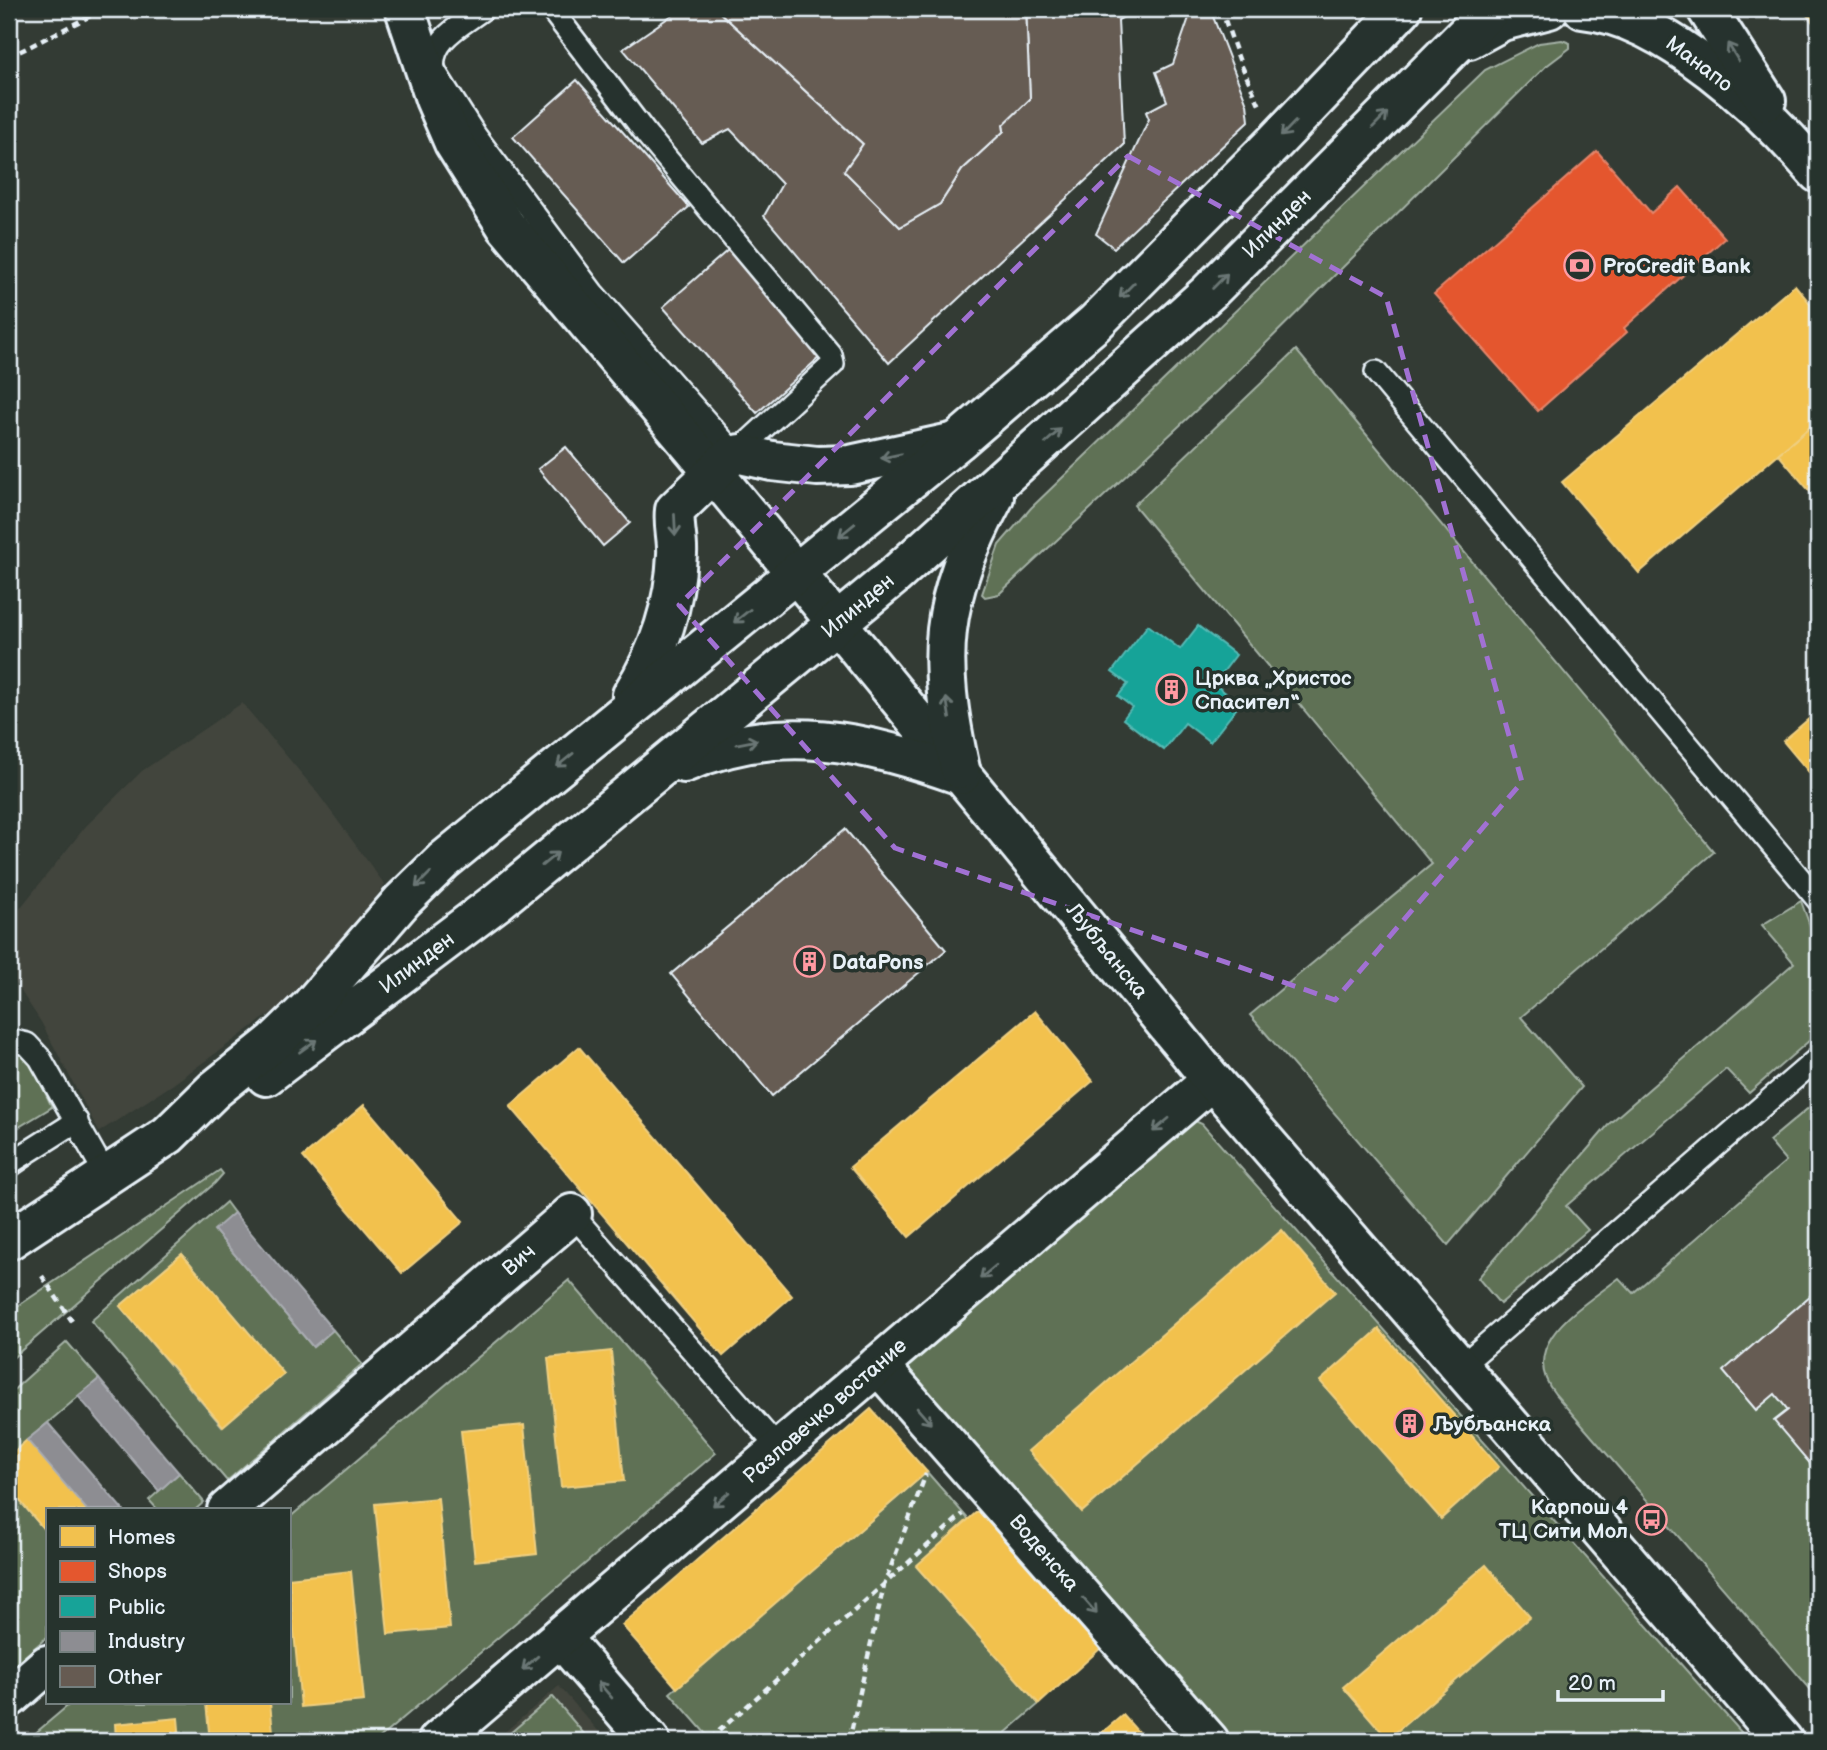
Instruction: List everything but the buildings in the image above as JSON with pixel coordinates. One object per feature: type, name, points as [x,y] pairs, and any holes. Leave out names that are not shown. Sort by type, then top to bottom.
[{"type":"street","name":"Љубљанска","points":[[405,9],[444,122],[492,207],[724,463],[795,573],[836,625],[1212,1080],[1783,1741]]},
{"type":"street","name":"Илинден","points":[[9,1240],[168,1135],[310,1007],[402,901],[443,861],[958,441],[1095,323],[1276,141],[1402,9]]},
{"type":"street","name":"Илинден","points":[[168,1135],[197,1123],[308,1046],[639,787],[836,625],[1002,482],[1209,292],[1491,9]]},
{"type":"street","points":[[1452,49],[1502,20],[1549,9]]},
{"type":"street","name":"Манапо","points":[[1583,9],[1617,16],[1677,46],[1743,98],[1808,161]]},
{"type":"street","name":"Манапо","points":[[1707,9],[1808,161]]},
{"type":"street","points":[[620,715],[656,653],[664,629],[677,562],[675,510],[724,463],[772,461],[850,465],[958,441]]},
{"type":"street","points":[[639,787],[706,753],[771,738],[830,740],[894,753],[961,775],[946,696],[943,659],[946,616],[957,580],[981,522],[1002,482]]},
{"type":"street","name":"Разловечко востание","points":[[438,1741],[1212,1080]]},
{"type":"street","name":"Вич","points":[[229,1508],[572,1214]]},
{"type":"street","name":"Воденска","points":[[878,1365],[1209,1741]]},
{"type":"street","points":[[560,1637],[650,1741]]},
{"type":"street","points":[[9,1698],[46,1666]]},
{"type":"lane","points":[[483,9],[436,46],[432,57],[433,70],[475,135],[724,463],[833,364],[831,355],[647,135],[551,9]]},
{"type":"lane","points":[[1377,372],[1818,900]]},
{"type":"lane","points":[[9,1040],[27,1044],[40,1058],[107,1177]]},
{"type":"lane","points":[[1460,1367],[1818,1058]]},
{"type":"lane","points":[[9,1164],[76,1121]]},
{"type":"lane","name":"Вич","points":[[572,1214],[780,1450]]},
{"type":"path","points":[[9,57],[104,9]]},
{"type":"path","points":[[1222,9],[1240,62],[1276,141]]},
{"type":"path","points":[[42,1276],[72,1321]]},
{"type":"path","points":[[849,1741],[884,1585],[927,1472]]},
{"type":"path","points":[[710,1739],[963,1514]]},
{"type":"highlighted area","points":[[1128,156],[1386,297],[1522,782],[1335,1000],[895,848],[679,605]]},
{"type":"shaded area","points":[[242,703],[316,791],[385,885],[303,990],[172,1085],[99,1132],[41,1022],[9,973],[9,922],[86,826],[142,771]]},
{"type":"shaded area","points":[[559,1686],[607,1741],[494,1741]]},
{"type":"green space","points":[[1562,40],[1570,43],[1570,48],[1545,67],[1234,375],[999,594],[985,597],[982,594],[999,545],[1031,508],[1485,70],[1539,43]]},
{"type":"green space","points":[[1296,350],[1714,852],[1521,1017],[1582,1087],[1448,1245],[1250,1015],[1432,864],[1134,505]]},
{"type":"green space","points":[[1801,901],[1818,948],[1818,1033],[1749,1093],[1726,1069],[1566,1206],[1588,1230],[1500,1304],[1478,1278],[1610,1123],[1794,963],[1762,925]]},
{"type":"green space","points":[[9,1048],[19,1049],[32,1065],[52,1107],[9,1133]]},
{"type":"green space","points":[[1818,1100],[1818,1698],[1555,1394],[1545,1376],[1543,1358],[1548,1342],[1573,1314],[1619,1278],[1633,1293],[1786,1161],[1769,1141]]},
{"type":"green space","points":[[1175,1112],[1202,1124],[1749,1741],[1209,1741],[878,1365]]},
{"type":"green space","points":[[220,1170],[223,1174],[215,1183],[9,1361],[9,1312]]},
{"type":"green space","points":[[226,1202],[234,1213],[215,1231],[313,1347],[333,1330],[362,1364],[227,1481],[91,1321]],"holes":[[[182,1254],[284,1374],[222,1426],[120,1306]]]},
{"type":"green space","points":[[569,1280],[716,1453],[376,1741],[26,1741],[70,1704],[290,1704],[290,1517]]},
{"type":"green space","points":[[67,1342],[99,1379],[9,1456],[9,1394]]},
{"type":"green space","points":[[927,1472],[969,1520],[917,1567],[1039,1704],[996,1741],[712,1741],[670,1693]]},
{"type":"green space","points":[[179,1473],[204,1502],[197,1508],[156,1508],[149,1500]]},
{"type":"green space","points":[[9,1488],[46,1532],[46,1638],[9,1670]]},
{"type":"green space","points":[[552,1697],[590,1741],[501,1741]]},
{"type":"place","name":"ProCredit Bank","points":[[1580,266]]},
{"type":"place","name":"Црква „Христос Спасител“","points":[[1172,690]]},
{"type":"place","name":"DataPons","points":[[809,962]]},
{"type":"place","name":"Љубљанска","points":[[1410,1424]]},
{"type":"place","name":"Карпош 4 ТЦ Сити Мол","points":[[1651,1519]]}]
